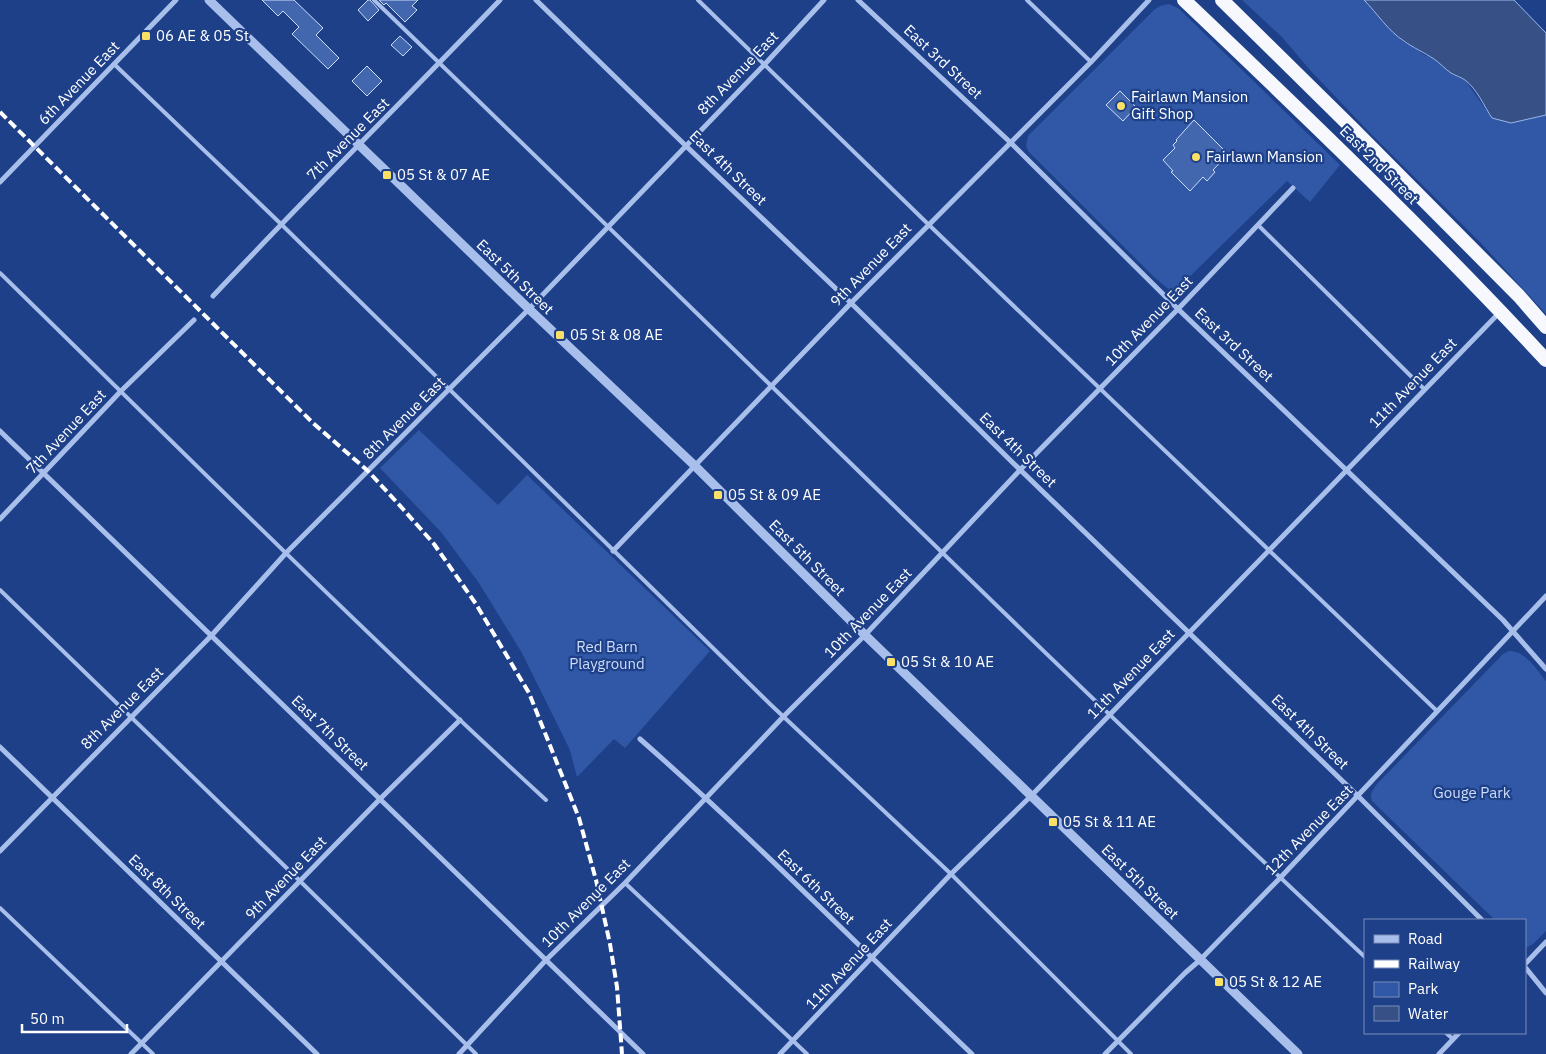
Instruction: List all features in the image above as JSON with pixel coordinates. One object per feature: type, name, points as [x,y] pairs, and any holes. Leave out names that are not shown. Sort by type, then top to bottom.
[{"type":"highway","name":"East 2nd Street","points":[[1184,0],[1327,135],[1501,311],[1546,360]]},
{"type":"highway","name":"East 2nd Street","points":[[1222,0],[1354,129],[1519,296],[1546,327]]},
{"type":"street","name":"6th Avenue East","points":[[0,182],[176,0]]},
{"type":"street","name":"East 5th Street","points":[[209,0],[529,310],[694,466],[865,635],[1298,1054]]},
{"type":"street","name":"7th Avenue East","points":[[213,296],[500,0]]},
{"type":"street","name":"East 4th Street","points":[[536,0],[1358,796],[1481,919]]},
{"type":"street","name":"8th Avenue East","points":[[0,851],[211,636],[286,553],[529,310],[824,0]]},
{"type":"street","name":"East 3rd Street","points":[[858,0],[1011,143],[1178,310],[1513,630],[1546,668]]},
{"type":"street","name":"9th Avenue East","points":[[613,551],[851,303],[1091,62],[1149,0]]},
{"type":"street","name":"10th Avenue East","points":[[459,1054],[546,960],[625,884],[784,716],[865,635],[1020,470],[1178,310],[1293,188]]},
{"type":"street","name":"11th Avenue East","points":[[780,1054],[951,874],[1032,796],[1501,311]]},
{"type":"street","name":"7th Avenue East","points":[[0,519],[121,391],[194,320]]},
{"type":"street","name":"East 7th Street","points":[[0,431],[643,1054]]},
{"type":"street","name":"12th Avenue East","points":[[1105,1054],[1280,878],[1546,596]]},
{"type":"street","name":"9th Avenue East","points":[[131,1054],[380,799],[460,720]]},
{"type":"street","name":"East 6th Street","points":[[640,739],[706,798],[972,1054]]},
{"type":"street","name":"East 8th Street","points":[[0,747],[317,1054]]},
{"type":"street","points":[[1526,965],[1546,942]]},
{"type":"street","points":[[1526,967],[1546,994]]},
{"type":"street","points":[[1443,1053],[1458,1034]]},
{"type":"lane","points":[[374,0],[608,226],[941,553],[1364,956]]},
{"type":"lane","points":[[698,0],[928,224],[1437,710]]},
{"type":"lane","points":[[1028,0],[1091,62]]},
{"type":"lane","points":[[114,64],[281,224],[613,551],[951,874],[1131,1054]]},
{"type":"lane","points":[[1258,225],[1424,389]]},
{"type":"lane","points":[[0,273],[286,553],[546,800]]},
{"type":"lane","points":[[0,590],[476,1054]]},
{"type":"lane","points":[[625,884],[807,1054]]},
{"type":"lane","points":[[0,908],[153,1054]]},
{"type":"lane","points":[[1447,1034],[1453,1040]]},
{"type":"green space","points":[[1242,0],[1364,0],[1404,42],[1413,46],[1424,55],[1432,57],[1452,74],[1465,80],[1492,118],[1511,123],[1546,115],[1546,314],[1481,243],[1371,134],[1310,70],[1282,37]]},
{"type":"green space","points":[[1169,4],[1178,8],[1340,165],[1310,202],[1287,181],[1173,293],[1153,276],[1029,152],[1026,146],[1028,136],[1154,10]]},
{"type":"green space","name":"Red Barn Playground","points":[[419,430],[498,505],[527,475],[710,651],[625,748],[614,739],[577,777],[570,750],[522,653],[479,583],[441,532],[380,468]]},
{"type":"green space","name":"Gouge Park","points":[[1509,651],[1526,657],[1546,681],[1546,931],[1533,944],[1526,948],[1526,919],[1494,919],[1372,801],[1371,796],[1377,784],[1503,654]]},
{"type":"water","points":[[1364,0],[1514,0],[1546,33],[1546,115],[1511,123],[1492,118],[1477,93],[1469,84],[1451,73],[1434,59],[1398,37]]},
{"type":"building","points":[[262,0],[294,0],[323,28],[316,35],[339,58],[328,69],[292,34],[299,27],[283,11],[278,16]]},
{"type":"building","points":[[368,0],[379,10],[368,21],[358,10]]},
{"type":"building","points":[[379,0],[418,0],[412,6],[417,10],[405,22],[386,3],[384,5]]},
{"type":"building","points":[[400,36],[412,47],[403,56],[391,45]]},
{"type":"building","points":[[367,66],[382,81],[367,96],[352,81]]},
{"type":"building","name":"Fairlawn Mansion Gift Shop","points":[[1120,91],[1136,107],[1123,121],[1106,105]]},
{"type":"building","name":"Fairlawn Mansion","points":[[1194,120],[1228,154],[1213,170],[1215,172],[1207,181],[1203,177],[1190,191],[1171,172],[1173,171],[1163,160],[1175,148],[1173,145],[1176,140]]},
{"type":"railway","points":[[0,112],[313,423],[368,471],[434,544],[476,604],[529,693],[579,818],[596,880],[610,944],[617,987],[622,1054]]},
{"type":"place","name":"06 AE & 05 St","points":[[146,36]]},
{"type":"place","name":"Fairlawn Mansion Gift Shop","points":[[1121,106]]},
{"type":"place","name":"Fairlawn Mansion","points":[[1196,157]]},
{"type":"place","name":"05 St & 07 AE","points":[[387,175]]},
{"type":"place","name":"05 St & 08 AE","points":[[560,335]]},
{"type":"place","name":"05 St & 09 AE","points":[[718,495]]},
{"type":"place","name":"05 St & 10 AE","points":[[891,662]]},
{"type":"place","name":"05 St & 11 AE","points":[[1053,822]]},
{"type":"place","name":"05 St & 12 AE","points":[[1219,982]]}]
